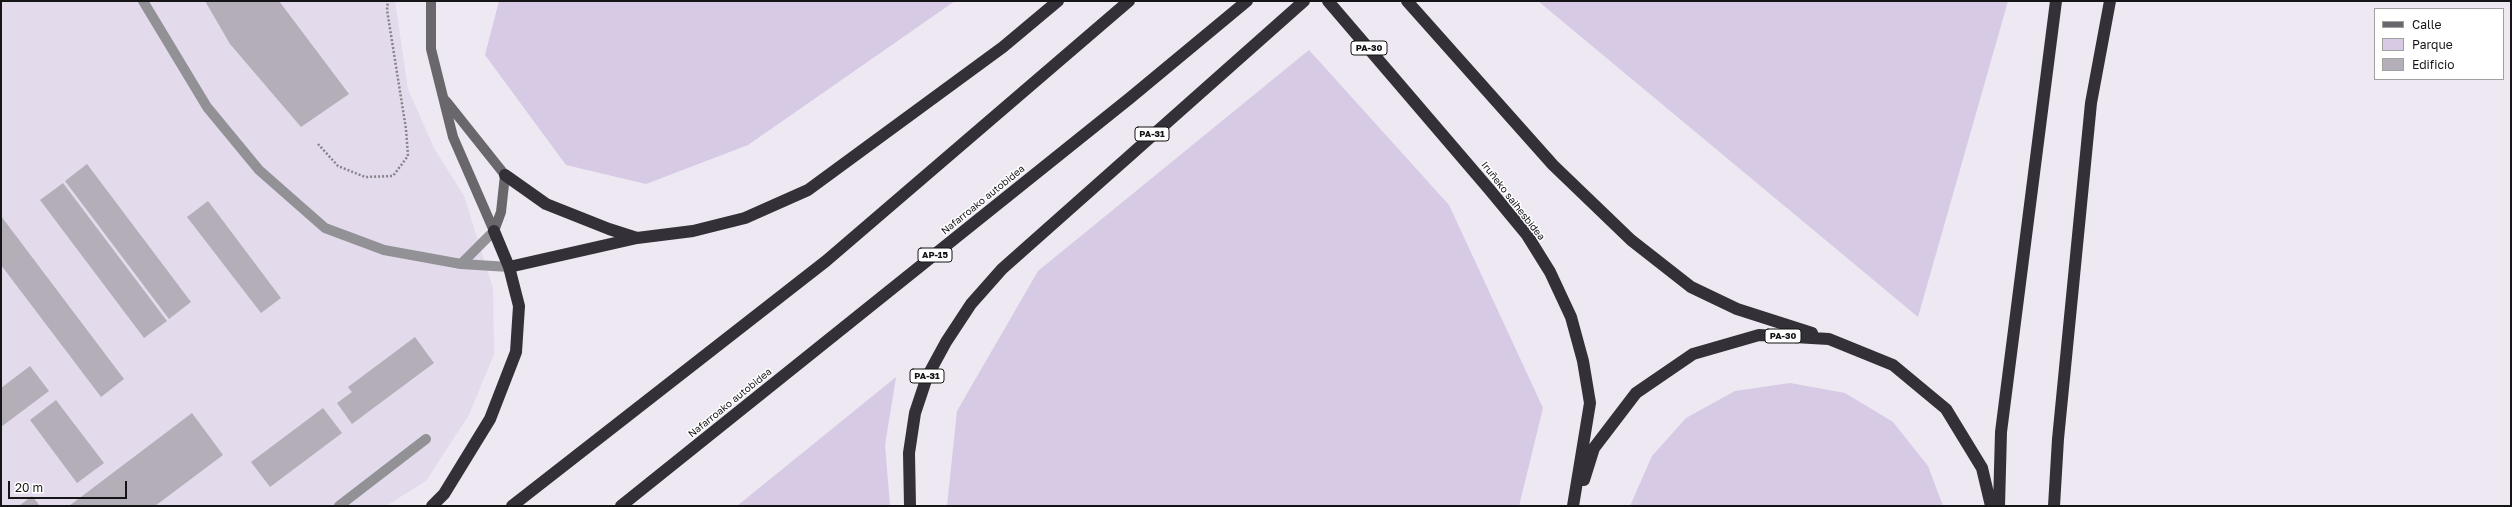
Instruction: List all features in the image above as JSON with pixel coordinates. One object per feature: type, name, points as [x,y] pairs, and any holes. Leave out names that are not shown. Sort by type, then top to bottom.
[{"type":"highway","points":[[509,267],[637,238],[692,231],[746,218],[808,190],[1003,47],[1058,1]]},
{"type":"highway","points":[[512,506],[826,261],[1129,1]]},
{"type":"highway","name":"Nafarroako autobidea","points":[[620,506],[1118,108],[1247,1]]},
{"type":"highway","name":"PA-31","points":[[910,506],[909,453],[915,413],[927,377],[946,342],[971,304],[1002,269],[1304,1]]},
{"type":"highway","name":"Iruñeko saihesbidea","points":[[1328,1],[1411,96],[1527,235],[1550,272],[1571,316],[1584,361],[1590,403],[1574,506]]},
{"type":"highway","name":"PA-30","points":[[1407,1],[1553,165],[1631,240],[1691,287],[1737,309],[1829,339],[1893,365],[1946,409],[1982,468],[1991,506]]},
{"type":"highway","points":[[1999,506],[2001,432],[2056,1]]},
{"type":"highway","points":[[2054,506],[2058,439],[2091,103],[2110,1]]},
{"type":"highway","points":[[505,175],[546,204],[608,229],[637,238]]},
{"type":"highway","points":[[432,506],[444,494],[490,419],[516,352],[518,306],[509,267],[494,232]]},
{"type":"highway","name":"PA-30","points":[[1574,506],[1594,448],[1636,393],[1693,354],[1759,335],[1829,339]]},
{"type":"street","points":[[431,1],[431,48],[445,99],[453,137],[494,232]]},
{"type":"street","points":[[445,99],[505,175],[501,212],[494,232]]},
{"type":"lane","points":[[143,1],[207,106],[259,170],[325,228],[384,250],[461,264],[509,267]]},
{"type":"lane","points":[[461,264],[494,232]]},
{"type":"lane","points":[[339,506],[426,439]]},
{"type":"path","points":[[318,144],[338,166],[365,177],[393,176],[408,156],[406,129],[387,10],[388,1]]},
{"type":"shaded area","points":[[1,1],[395,1],[408,89],[434,148],[464,196],[493,288],[494,354],[469,415],[426,481],[386,506],[1,506]]},
{"type":"green space","points":[[499,1],[955,1],[748,145],[646,184],[566,165],[485,55]]},
{"type":"green space","points":[[1538,1],[2008,1],[1918,317]]},
{"type":"green space","points":[[1309,50],[1449,205],[1543,408],[1519,506],[947,506],[957,411],[1038,271]]},
{"type":"green space","points":[[896,377],[885,445],[890,506],[737,506]]},
{"type":"green space","points":[[1790,383],[1845,393],[1893,422],[1928,466],[1943,506],[1630,506],[1652,456],[1686,418],[1735,391]]},
{"type":"building","points":[[205,1],[279,1],[349,94],[301,127],[230,44]]},
{"type":"building","points":[[87,164],[191,302],[169,319],[65,181]]},
{"type":"building","points":[[63,183],[167,321],[144,338],[40,200]]},
{"type":"building","points":[[208,201],[281,298],[261,313],[187,217]]},
{"type":"building","points":[[1,216],[124,379],[101,397],[1,265]]},
{"type":"building","points":[[415,337],[434,363],[352,424],[337,403],[352,392],[348,387]]},
{"type":"building","points":[[30,366],[49,391],[1,427],[1,388]]},
{"type":"building","points":[[56,400],[104,463],[77,483],[30,420]]},
{"type":"building","points":[[323,408],[342,433],[270,487],[251,462]]},
{"type":"building","points":[[192,413],[223,455],[155,506],[69,506]]},
{"type":"building","points":[[32,496],[40,506],[19,506]]}]
